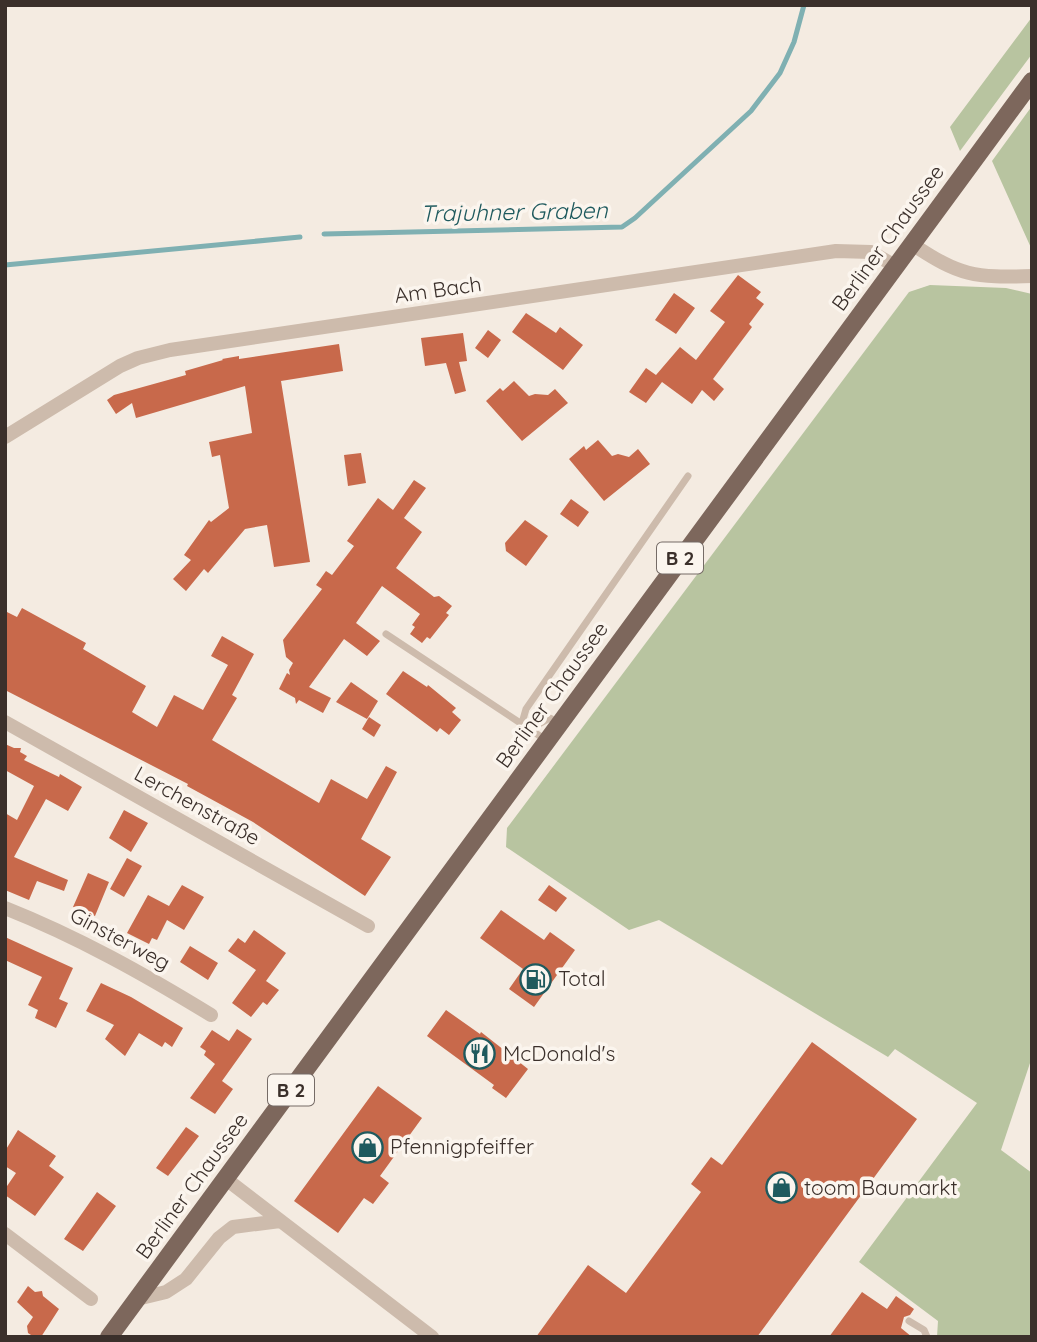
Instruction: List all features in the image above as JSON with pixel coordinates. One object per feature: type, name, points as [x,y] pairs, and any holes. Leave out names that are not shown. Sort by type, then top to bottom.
[{"type":"main road","name":"Berliner Chaussee","points":[[109,1337],[1032,81]]},
{"type":"street","points":[[912,244],[964,273],[978,276],[1032,276]]},
{"type":"street","name":"Am Bach","points":[[5,438],[120,366],[138,358],[170,350],[836,251],[871,252],[895,266]]},
{"type":"street","name":"Lerchenstraße","points":[[5,722],[369,926]]},
{"type":"street","name":"Ginsterweg","points":[[5,908],[52,927],[131,967],[211,1014]]},
{"type":"street","points":[[226,1179],[432,1337]]},
{"type":"street","points":[[137,1299],[166,1292],[186,1279],[219,1238],[233,1227],[280,1221]]},
{"type":"street","points":[[5,1234],[92,1299]]},
{"type":"lane","points":[[522,723],[526,709],[688,476]]},
{"type":"lane","points":[[386,634],[547,740]]},
{"type":"lane","points":[[530,729],[550,718],[559,723]]},
{"type":"lane","points":[[909,1321],[923,1330],[927,1337]]},
{"type":"green space","points":[[1032,17],[1032,54],[960,151],[950,127]]},
{"type":"green space","points":[[1032,106],[1032,250],[992,161]]},
{"type":"green space","points":[[930,285],[1006,288],[1032,294],[1032,1057],[1001,1150],[1032,1173],[1032,1337],[937,1337],[938,1321],[859,1262],[977,1103],[895,1049],[888,1057],[659,920],[629,930],[506,847],[507,828],[909,292]]},
{"type":"building","points":[[738,275],[761,292],[756,298],[764,304],[749,324],[752,327],[713,379],[724,389],[714,401],[702,390],[692,404],[662,382],[646,403],[629,392],[646,368],[656,375],[680,347],[696,360],[725,322],[710,311]]},
{"type":"building","points":[[674,293],[695,308],[676,334],[655,320]]},
{"type":"building","points":[[526,313],[556,333],[560,327],[583,345],[563,370],[512,332]]},
{"type":"building","points":[[488,330],[501,340],[488,358],[475,348]]},
{"type":"building","points":[[463,333],[467,361],[459,362],[466,391],[455,394],[446,363],[425,366],[421,338]]},
{"type":"building","points":[[339,344],[343,371],[281,381],[310,562],[274,567],[267,525],[245,529],[208,573],[204,569],[186,591],[173,579],[191,560],[184,555],[209,520],[211,522],[229,508],[220,455],[212,457],[209,442],[252,433],[245,386],[136,418],[132,403],[116,414],[107,400],[114,395],[186,375],[185,371],[222,359],[239,356],[239,359]]},
{"type":"building","points":[[514,381],[529,396],[548,395],[555,389],[568,403],[522,441],[486,401],[500,388],[503,391]]},
{"type":"building","points":[[598,440],[612,456],[618,454],[629,457],[638,449],[650,464],[604,501],[569,459],[584,446],[586,450]]},
{"type":"building","points":[[361,453],[366,483],[348,486],[344,455]]},
{"type":"building","points":[[414,480],[426,488],[404,518],[422,532],[396,568],[434,597],[439,596],[452,606],[446,613],[449,615],[430,639],[427,637],[422,643],[410,634],[415,627],[412,625],[420,614],[382,586],[356,623],[380,641],[367,656],[344,639],[309,687],[331,698],[323,713],[299,700],[296,704],[295,698],[279,689],[287,673],[290,675],[289,670],[293,663],[286,657],[283,640],[322,589],[316,585],[326,571],[332,575],[354,546],[347,541],[378,498],[393,510]]},
{"type":"building","points":[[571,499],[589,512],[578,527],[560,514]]},
{"type":"building","points":[[525,520],[548,536],[526,566],[506,551],[505,543]]},
{"type":"building","points":[[22,608],[86,643],[83,649],[146,686],[132,712],[157,727],[174,695],[203,710],[228,665],[211,656],[222,636],[254,654],[232,695],[237,698],[212,740],[319,803],[331,779],[367,799],[386,766],[397,772],[361,839],[391,857],[365,896],[253,822],[187,786],[188,784],[5,690],[5,611],[17,617]]},
{"type":"building","points":[[403,671],[427,687],[428,685],[456,708],[452,712],[461,720],[449,735],[440,728],[437,732],[386,694]]},
{"type":"building","points":[[351,682],[378,701],[367,719],[336,702]]},
{"type":"building","points":[[369,717],[381,725],[374,737],[362,729]]},
{"type":"building","points":[[5,744],[21,748],[20,752],[27,756],[24,760],[59,777],[60,774],[82,787],[68,811],[46,799],[14,857],[68,880],[64,891],[37,881],[29,900],[5,890],[5,813],[17,820],[34,786],[5,770]]},
{"type":"building","points":[[124,810],[148,823],[131,852],[109,838]]},
{"type":"building","points":[[127,858],[142,866],[124,897],[110,889]]},
{"type":"building","points":[[88,873],[109,882],[95,916],[73,907]]},
{"type":"building","points":[[182,885],[204,897],[184,930],[167,920],[157,940],[152,938],[149,944],[127,933],[148,895],[169,906]]},
{"type":"building","points":[[549,885],[567,898],[556,912],[538,900]]},
{"type":"building","points":[[501,910],[544,940],[550,932],[575,950],[534,1007],[509,989],[523,969],[480,938]]},
{"type":"building","points":[[254,930],[286,953],[266,981],[279,990],[267,1005],[263,1002],[251,1017],[232,1003],[256,970],[228,951],[238,938],[245,943]]},
{"type":"building","points":[[5,937],[73,968],[59,999],[68,1003],[56,1028],[35,1018],[38,1010],[28,1005],[42,977],[5,960]]},
{"type":"building","points":[[190,946],[218,963],[208,980],[180,962]]},
{"type":"building","points":[[101,983],[131,997],[183,1028],[172,1047],[165,1042],[162,1047],[139,1033],[125,1056],[105,1039],[114,1025],[86,1011]]},
{"type":"building","name":"McDonald's","points":[[446,1010],[480,1034],[481,1032],[528,1069],[506,1098],[492,1088],[494,1085],[427,1036]]},
{"type":"building","points":[[237,1029],[252,1039],[222,1081],[233,1089],[215,1114],[190,1098],[215,1064],[204,1055],[206,1051],[200,1047],[212,1030],[229,1041]]},
{"type":"building","name":"toom Baumarkt","points":[[812,1042],[917,1119],[757,1337],[536,1337],[588,1265],[626,1293],[701,1192],[691,1184],[711,1157],[722,1165]]},
{"type":"building","name":"Pfennigpfeiffer","points":[[378,1086],[422,1118],[380,1176],[389,1183],[373,1204],[364,1198],[338,1233],[294,1201]]},
{"type":"building","points":[[186,1127],[199,1136],[168,1176],[156,1168]]},
{"type":"building","points":[[18,1130],[56,1156],[49,1166],[64,1177],[35,1216],[5,1195],[5,1189],[16,1173],[5,1166],[5,1151]]},
{"type":"building","points":[[97,1192],[116,1206],[83,1251],[64,1239]]},
{"type":"building","points":[[28,1286],[35,1292],[42,1291],[43,1296],[59,1309],[41,1337],[28,1333],[27,1326],[33,1317],[17,1302]]},
{"type":"building","points":[[862,1292],[887,1309],[896,1296],[914,1309],[910,1315],[904,1317],[901,1328],[912,1337],[829,1337]]},
{"type":"waterway","name":"Trajuhner Graben","points":[[324,234],[622,227],[751,111],[780,73],[794,42],[804,5]]},
{"type":"waterway","name":"Trajuhner Graben","points":[[5,265],[300,237]]},
{"type":"place","name":"Total","points":[[535,979]]},
{"type":"place","name":"McDonald's","points":[[480,1054]]},
{"type":"place","name":"Pfennigpfeiffer","points":[[367,1147]]},
{"type":"place","name":"toom Baumarkt","points":[[781,1188]]}]
